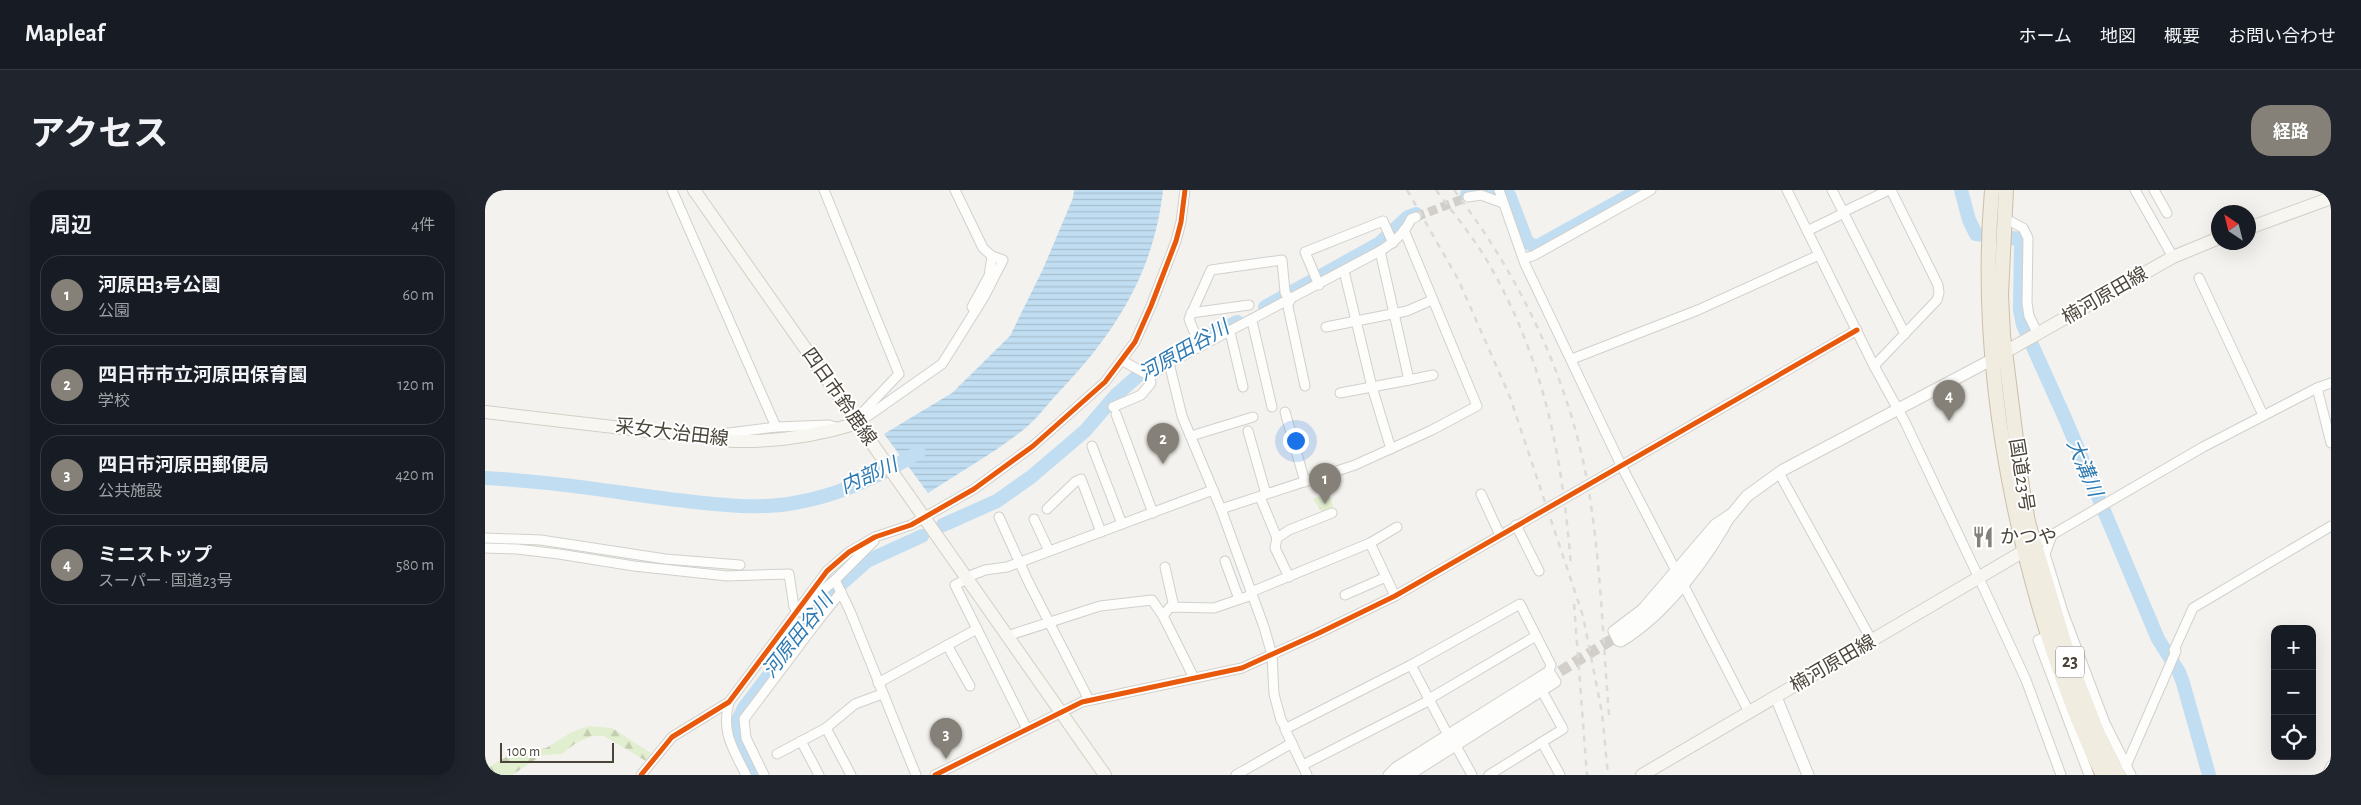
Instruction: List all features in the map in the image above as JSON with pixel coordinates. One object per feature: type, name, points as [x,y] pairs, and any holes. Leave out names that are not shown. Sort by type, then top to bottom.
[{"type":"highway","name":"国道23号","points":[[1992,190],[1998,234]]},
{"type":"highway","name":"国道23号","points":[[2005,190],[1989,294],[1999,356],[2004,459],[2029,548],[2049,636],[2077,716],[2103,775]]},
{"type":"highway","name":"国道23号","points":[[2029,548],[2078,685],[2098,734],[2122,770]]},
{"type":"main road","name":"四日市鈴鹿線","points":[[694,190],[1105,775]]},
{"type":"main road","points":[[2256,225],[2331,198]]},
{"type":"main road","name":"楠河原田線","points":[[1999,356],[2173,257],[2211,241]]},
{"type":"main road","name":"采女大治田線","points":[[485,412],[550,418],[700,438],[755,442],[840,429],[858,423]]},
{"type":"main road","name":"楠河原田線","points":[[1643,775],[2029,548]]},
{"type":"street","points":[[672,190],[776,427]]},
{"type":"street","points":[[824,190],[899,374],[861,414],[858,423]]},
{"type":"street","points":[[858,423],[942,364],[971,318],[972,308],[989,276],[992,256],[983,248],[955,190]]},
{"type":"street","points":[[641,775],[672,737],[729,702],[828,570],[849,552],[875,537],[974,489],[1033,446],[1105,382],[1135,342],[1169,261],[1181,222],[1185,190]]},
{"type":"street","points":[[1524,258],[1533,256],[1651,190]]},
{"type":"street","points":[[1787,190],[1874,366],[1898,410],[1979,578],[2026,680],[2061,775]]},
{"type":"street","points":[[1833,190],[1905,334]]},
{"type":"street","points":[[1807,231],[1890,190],[1938,285],[1937,300],[1874,366]]},
{"type":"street","points":[[2135,190],[2173,257]]},
{"type":"street","points":[[2154,190],[2167,213]]},
{"type":"street","points":[[1468,198],[1481,195],[1501,197],[1525,264],[1621,465],[1676,571]]},
{"type":"street","points":[[1144,372],[1169,363],[1200,345],[1230,332],[1318,281],[1345,271],[1380,252],[1391,238],[1404,230],[1411,219],[1417,217]]},
{"type":"street","points":[[1318,281],[1305,252],[1383,221],[1391,238]]},
{"type":"street","points":[[1998,234],[2023,228],[2028,238],[2027,302],[2029,316],[2036,335]]},
{"type":"street","points":[[1221,510],[1355,465],[1477,406],[1404,230]]},
{"type":"street","points":[[1380,252],[1409,380]]},
{"type":"street","points":[[1572,359],[1698,310],[1819,255]]},
{"type":"street","points":[[1200,345],[1189,319],[1211,270],[1282,260],[1305,386]]},
{"type":"street","points":[[1345,271],[1372,388],[1391,449]]},
{"type":"street","points":[[2199,278],[2263,415]]},
{"type":"street","points":[[1326,327],[1407,311],[1432,300]]},
{"type":"street","points":[[1191,313],[1249,305]]},
{"type":"street","points":[[1252,320],[1272,406]]},
{"type":"street","points":[[935,775],[1089,700],[1242,668],[1395,596],[1857,330]]},
{"type":"street","points":[[1230,332],[1243,387]]},
{"type":"street","points":[[1621,634],[1654,609],[1747,496],[1779,473],[1999,356]]},
{"type":"street","points":[[1123,360],[1144,372],[1151,382],[1141,395],[1114,411],[1153,512]]},
{"type":"street","points":[[1169,363],[1182,416],[1221,510],[1272,655],[1274,694],[1281,720],[1307,775]]},
{"type":"street","points":[[1340,393],[1433,375]]},
{"type":"street","points":[[2029,548],[2203,447],[2263,415],[2331,383]]},
{"type":"street","points":[[2317,388],[2331,443]]},
{"type":"street","points":[[1285,412],[1305,482]]},
{"type":"street","points":[[1191,436],[1253,418]]},
{"type":"street","points":[[700,438],[776,427],[829,425],[840,429]]},
{"type":"street","points":[[1248,431],[1263,496],[1277,538],[1275,548],[1289,577]]},
{"type":"street","points":[[1092,446],[1122,524]]},
{"type":"street","points":[[1779,473],[1872,641]]},
{"type":"street","points":[[1047,509],[1075,482],[1081,479],[1101,532]]},
{"type":"street","points":[[972,575],[1019,562],[1213,490]]},
{"type":"street","points":[[1481,494],[1500,535]]},
{"type":"street","points":[[1733,512],[1716,543],[1670,600],[1645,624],[1627,638],[1618,641],[1613,631],[1642,609],[1715,524],[1733,512]]},
{"type":"street","points":[[1277,538],[1289,530],[1332,513]]},
{"type":"street","points":[[999,517],[1048,622],[1089,700]]},
{"type":"street","points":[[1033,518],[1049,551]]},
{"type":"street","points":[[1516,525],[1539,571]]},
{"type":"street","points":[[2122,770],[2193,608],[2331,526]]},
{"type":"street","points":[[1163,616],[1170,607],[1174,606],[1214,608],[1239,600],[1370,543],[1397,527]]},
{"type":"street","points":[[2052,535],[2045,554],[2064,615],[2122,770],[2131,775]]},
{"type":"street","points":[[764,775],[746,738],[743,720],[813,620],[873,543],[875,537]]},
{"type":"street","points":[[485,538],[541,540],[665,559],[739,565]]},
{"type":"street","points":[[1370,543],[1395,596]]},
{"type":"street","points":[[485,548],[543,552],[634,566],[727,576],[789,574],[794,607],[813,620]]},
{"type":"street","points":[[1225,561],[1239,600]]},
{"type":"street","points":[[1165,566],[1174,606]]},
{"type":"street","points":[[1345,595],[1386,577]]},
{"type":"street","points":[[961,582],[955,585],[1027,729]]},
{"type":"street","points":[[1683,584],[1749,712]]},
{"type":"street","points":[[799,609],[838,586]]},
{"type":"street","points":[[838,586],[883,694],[913,774]]},
{"type":"street","points":[[1007,636],[1100,606],[1152,600],[1163,616],[1194,678]]},
{"type":"street","points":[[1286,728],[1411,665],[1520,604],[1551,665],[1546,681],[1456,746],[1410,775]]},
{"type":"street","points":[[878,683],[977,630]]},
{"type":"street","points":[[1303,765],[1429,700],[1536,636]]},
{"type":"street","points":[[2049,636],[2038,640],[2089,775]]},
{"type":"street","points":[[947,645],[970,686]]},
{"type":"street","points":[[1411,665],[1448,735]]},
{"type":"street","points":[[1388,775],[1448,735],[1546,681]]},
{"type":"street","points":[[1489,775],[1563,729],[1546,681]]},
{"type":"street","points":[[1395,775],[1546,681]]},
{"type":"street","points":[[777,754],[826,728],[855,704],[883,694]]},
{"type":"street","points":[[1776,697],[1808,775]]},
{"type":"street","points":[[729,702],[725,718],[728,738],[746,775]]},
{"type":"street","points":[[826,728],[851,775]]},
{"type":"street","points":[[801,741],[819,775]]},
{"type":"street","points":[[1542,742],[1560,775]]},
{"type":"street","points":[[1236,775],[1292,743]]},
{"type":"street","points":[[1456,746],[1472,775]]},
{"type":"street","points":[[2327,775],[2331,766]]},
{"type":"green space","points":[[1329,493],[1334,510],[1322,512],[1313,499]]},
{"type":"green space","points":[[589,726],[612,728],[651,753],[646,761],[604,736],[592,736],[576,743],[562,754],[544,755],[512,775],[485,775],[485,769],[512,754],[546,748],[572,732]]},
{"type":"water","points":[[1074,190],[1163,190],[1151,249],[1141,275],[1128,301],[1096,349],[1078,372],[1032,422],[1000,447],[928,493],[884,434],[952,393],[1010,336],[1043,269],[1073,198]]},
{"type":"waterway","name":"河原田谷川","points":[[1467,194],[1489,190],[1509,195],[1527,242],[1536,247],[1639,190]]},
{"type":"waterway","name":"大溝川","points":[[1961,190],[1969,220],[1976,234],[2021,239],[2020,310],[2023,325],[2065,418],[2158,639],[2179,672],[2209,775]]},
{"type":"waterway","name":"河原田谷川","points":[[1265,307],[1380,243],[1408,217],[1416,214]]},
{"type":"waterway","name":"河原田谷川","points":[[943,525],[997,501],[1031,477],[1085,431],[1116,395],[1148,367],[1237,322]]},
{"type":"waterway","name":"内部川","points":[[485,478],[557,484],[735,506],[765,506],[810,500],[843,490],[890,469],[919,452]]},
{"type":"waterway","name":"河原田谷川","points":[[756,775],[738,739],[736,724],[744,708],[832,592],[867,561],[922,536]]},
{"type":"tunnel","points":[[1416,217],[1468,197]]},
{"type":"tunnel","points":[[1546,680],[1621,634]]},
{"type":"railway","points":[[1407,190],[1458,279],[1510,397],[1583,616],[1602,713],[1608,775]]},
{"type":"railway","points":[[1436,190],[1489,264],[1524,337],[1548,410],[1556,448],[1571,566]]},
{"type":"railway","points":[[1454,190],[1501,259],[1521,295],[1540,333],[1570,411],[1581,451],[1593,520],[1609,715]]},
{"type":"railway","points":[[1574,604],[1587,775]]},
{"type":"cycle path","points":[[641,775],[672,737],[729,702],[827,571],[849,552],[875,537],[911,525],[974,489],[1033,446],[1105,382],[1135,342],[1151,306],[1176,241],[1181,222],[1185,190]]},
{"type":"cycle path","points":[[935,775],[1082,702],[1242,668],[1319,633],[1395,596],[1857,330]]},
{"type":"place","name":"ミニストップ","points":[[1949,421]]},
{"type":"place","name":"四日市市立河原田保育園","points":[[1163,464]]},
{"type":"place","name":"河原田3号公園","points":[[1325,504]]},
{"type":"place","name":"かつや","points":[[1983,537]]},
{"type":"place","name":"四日市河原田郵便局","points":[[946,759]]}]
